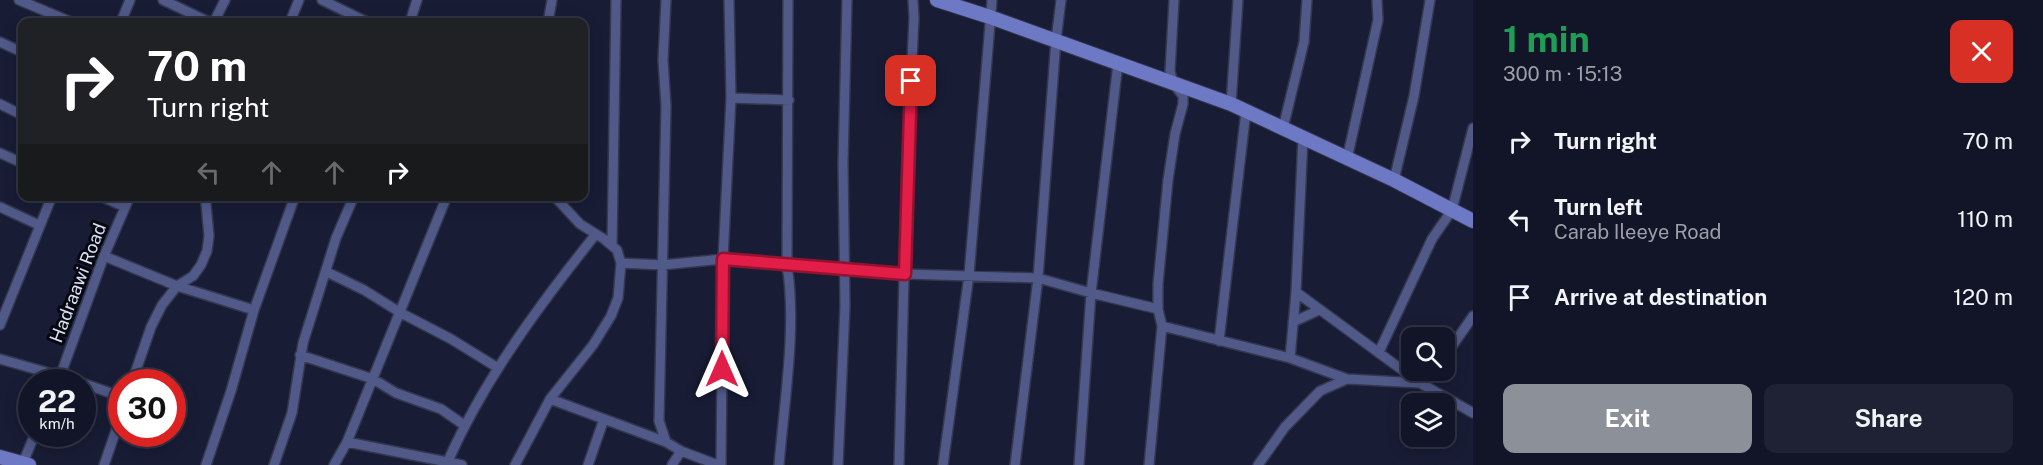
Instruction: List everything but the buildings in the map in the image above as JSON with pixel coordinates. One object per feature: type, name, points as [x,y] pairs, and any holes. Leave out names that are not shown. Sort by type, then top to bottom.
[{"type":"street","points":[[19,0],[62,18]]},
{"type":"street","points":[[123,18],[130,0]]},
{"type":"street","points":[[163,0],[201,18]]},
{"type":"street","points":[[216,18],[225,0]]},
{"type":"street","points":[[292,18],[299,0]]},
{"type":"street","points":[[321,0],[355,18]]},
{"type":"street","points":[[411,18],[417,0]]},
{"type":"street","points":[[549,18],[552,0]]},
{"type":"street","points":[[612,245],[616,0]]},
{"type":"street","points":[[666,0],[663,60],[666,106],[659,422],[666,442]]},
{"type":"street","points":[[550,399],[666,442],[681,451],[720,465],[723,259],[731,98],[729,0]]},
{"type":"street","points":[[779,465],[789,344],[788,0]]},
{"type":"street","points":[[838,465],[845,316],[843,164],[847,0]]},
{"type":"street","points":[[899,465],[913,0]]},
{"type":"street","points":[[937,0],[1056,40],[1231,104],[1394,180],[1473,221]]},
{"type":"street","points":[[943,465],[969,275],[992,0]]},
{"type":"street","points":[[1015,465],[1038,278],[1060,0]]},
{"type":"street","points":[[1149,465],[1162,326],[1158,309],[1158,284],[1168,180],[1175,134],[1183,104],[1181,91],[1173,83],[1170,71],[1174,0]]},
{"type":"street","points":[[1231,104],[1238,0]]},
{"type":"street","points":[[1283,128],[1304,42],[1307,0]]},
{"type":"street","points":[[1347,159],[1378,20],[1377,0]]},
{"type":"street","points":[[1394,180],[1414,96],[1430,0]]},
{"type":"street","points":[[0,42],[18,50]]},
{"type":"street","points":[[1079,465],[1091,293],[1118,63]]},
{"type":"street","points":[[731,98],[789,100]]},
{"type":"street","points":[[0,104],[18,114]]},
{"type":"street","points":[[1219,341],[1246,111]]},
{"type":"street","points":[[1379,352],[1432,239],[1452,210],[1473,128]]},
{"type":"street","points":[[1290,358],[1296,292],[1303,137]]},
{"type":"street","points":[[0,153],[18,161]]},
{"type":"street","points":[[0,325],[50,201]]},
{"type":"street","points":[[112,201],[126,207]]},
{"type":"street","name":"Hadraawi Road","points":[[63,369],[104,256],[128,201]]},
{"type":"street","points":[[136,369],[151,327],[162,305],[177,286],[193,276],[207,251],[209,236],[206,201]]},
{"type":"street","points":[[206,465],[291,201]]},
{"type":"street","points":[[274,465],[292,414],[300,355],[336,238],[352,201]]},
{"type":"street","points":[[334,465],[373,380],[445,201]]},
{"type":"street","points":[[515,465],[550,399],[593,345],[611,316],[618,298],[620,256],[612,245],[580,224],[559,201]]},
{"type":"street","points":[[0,207],[39,225]]},
{"type":"street","points":[[448,461],[464,425],[498,368],[554,286],[596,234]]},
{"type":"street","points":[[104,256],[177,286],[254,310]]},
{"type":"street","points":[[621,263],[662,265],[723,259],[905,274],[1038,278],[1158,309]]},
{"type":"street","points":[[327,272],[364,290],[498,368]]},
{"type":"street","points":[[1296,292],[1420,383],[1473,413]]},
{"type":"street","points":[[1293,322],[1319,310]]},
{"type":"street","points":[[1455,342],[1473,316]]},
{"type":"street","points":[[1162,326],[1290,358],[1347,379],[1420,383],[1422,381]]},
{"type":"street","points":[[300,355],[373,380],[396,393],[441,409],[464,425]]},
{"type":"street","points":[[0,359],[30,369]]},
{"type":"street","points":[[1258,465],[1285,427],[1320,391],[1347,379]]},
{"type":"street","points":[[588,465],[604,419]]},
{"type":"street","points":[[346,442],[462,465]]},
{"type":"street","points":[[0,457],[24,464],[30,447]]},
{"type":"street","points":[[104,465],[110,447]]},
{"type":"street","points":[[672,465],[681,451]]},
{"type":"route","points":[[722,369],[723,259],[905,274],[911,81]]}]
